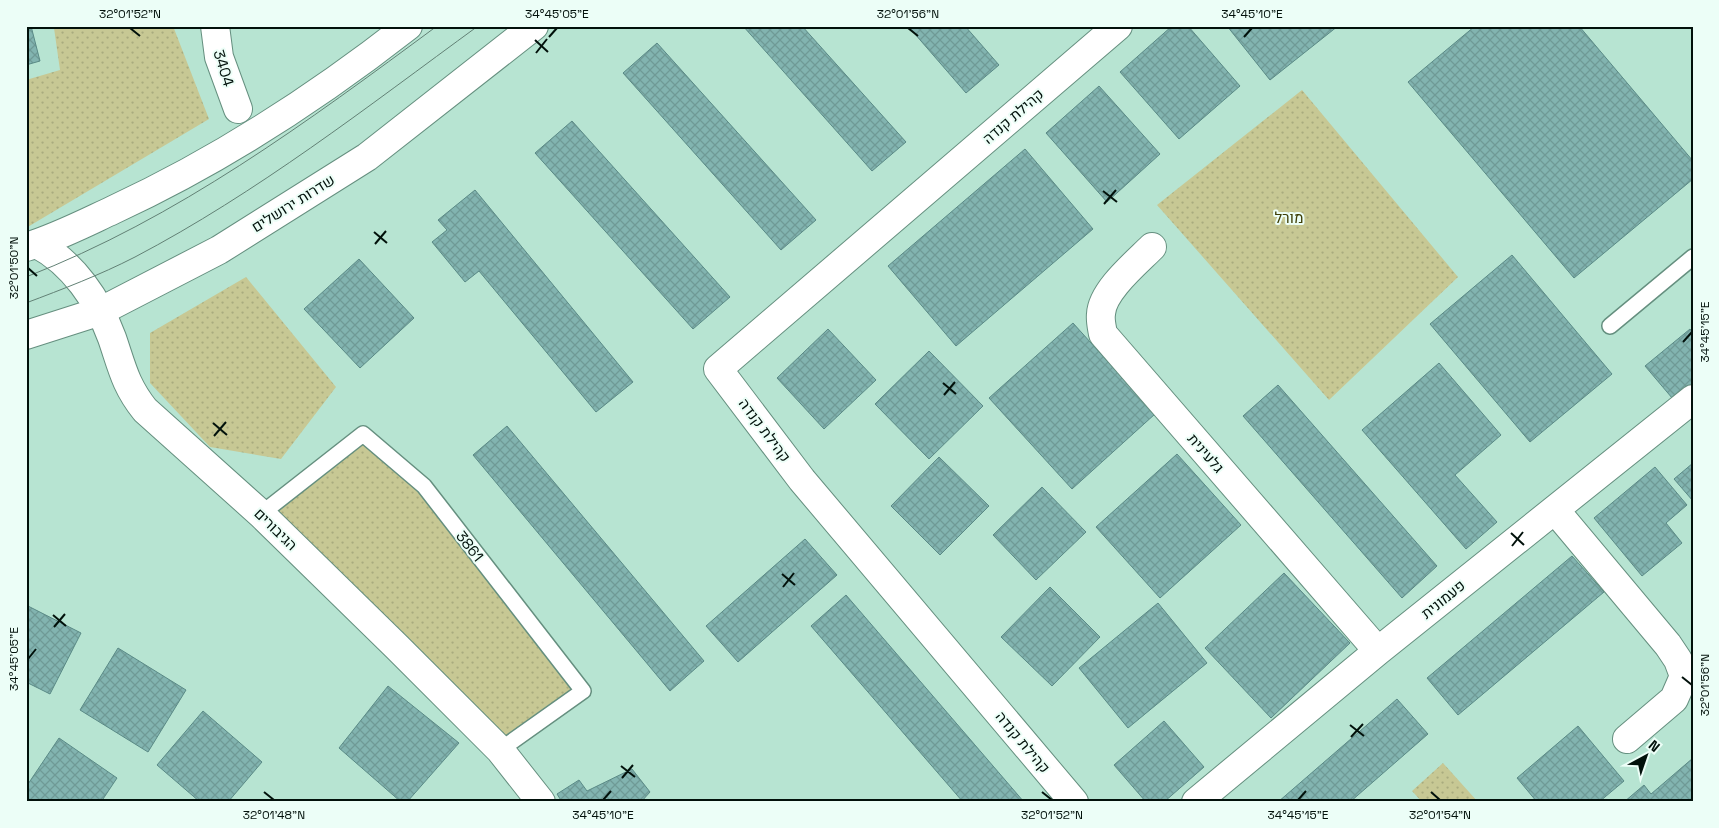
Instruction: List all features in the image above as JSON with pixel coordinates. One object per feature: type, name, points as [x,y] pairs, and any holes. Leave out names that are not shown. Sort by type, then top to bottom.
[{"type":"street","name":"3404","points":[[215,26],[219,57],[238,109]]},
{"type":"street","points":[[32,245],[146,195],[253,137],[368,58],[408,26]]},
{"type":"street","name":"שדרות ירושלים","points":[[26,335],[101,311],[219,250],[367,157],[534,26]]},
{"type":"street","name":"קהילת קנדה","points":[[1074,802],[802,480],[718,369],[1118,26]]},
{"type":"street","name":"הגיבורים","points":[[32,245],[63,262],[80,281],[101,311],[131,392],[145,410],[261,514],[500,750],[541,802]]},
{"type":"street","name":"גלעינית","points":[[1152,247],[1119,281],[1104,300],[1101,314],[1103,334],[1378,651]]},
{"type":"street","name":"פעמונית","points":[[1196,802],[1378,651],[1693,399]]},
{"type":"street","points":[[1555,510],[1668,645],[1678,660],[1684,676],[1674,699],[1627,739]]},
{"type":"lane","points":[[1610,326],[1693,258]]},
{"type":"lane","name":"3861","points":[[261,514],[363,434],[424,486],[583,691],[500,750]]},
{"type":"green space","points":[[62,26],[173,26],[209,119],[26,228],[26,80],[60,70],[54,28]]},
{"type":"green space","name":"מורל","points":[[1302,90],[1458,277],[1329,400],[1157,205]]},
{"type":"green space","points":[[246,277],[336,387],[281,459],[210,447],[150,383],[150,333]]},
{"type":"green space","points":[[363,434],[424,486],[583,691],[500,750],[261,514]]},
{"type":"green space","points":[[1443,763],[1478,802],[1422,802],[1412,791]]},
{"type":"building","points":[[26,26],[31,26],[40,61],[26,65]]},
{"type":"building","points":[[743,26],[802,26],[906,142],[872,171]]},
{"type":"building","points":[[908,26],[965,26],[999,65],[966,93]]},
{"type":"building","points":[[1172,26],[1188,26],[1240,86],[1179,139],[1120,72]]},
{"type":"building","points":[[1227,26],[1338,26],[1270,80]]},
{"type":"building","points":[[1475,26],[1579,26],[1693,161],[1693,179],[1574,278],[1408,82]]},
{"type":"building","points":[[657,43],[816,220],[781,250],[623,73]]},
{"type":"building","points":[[1099,86],[1160,154],[1107,202],[1046,133]]},
{"type":"building","points":[[572,121],[730,297],[693,329],[535,153]]},
{"type":"building","points":[[1025,149],[1093,229],[956,346],[888,266]]},
{"type":"building","points":[[475,190],[633,382],[596,412],[479,271],[465,282],[432,242],[447,230],[438,220]]},
{"type":"building","points":[[1512,255],[1612,374],[1530,442],[1430,324]]},
{"type":"building","points":[[359,259],[414,318],[360,368],[304,309]]},
{"type":"building","points":[[1073,323],[1155,414],[1072,489],[989,398]]},
{"type":"building","points":[[828,329],[876,380],[824,429],[777,378]]},
{"type":"building","points":[[1690,329],[1693,332],[1693,393],[1678,405],[1645,366]]},
{"type":"building","points":[[929,351],[983,406],[929,459],[875,404]]},
{"type":"building","points":[[1439,363],[1501,435],[1455,475],[1497,522],[1466,549],[1362,430]]},
{"type":"building","points":[[1278,385],[1437,566],[1402,598],[1243,416]]},
{"type":"building","points":[[507,426],[704,661],[670,691],[473,455]]},
{"type":"building","points":[[1177,454],[1241,525],[1160,598],[1096,527]]},
{"type":"building","points":[[939,457],[989,506],[940,555],[891,506]]},
{"type":"building","points":[[1693,463],[1693,501],[1674,479]]},
{"type":"building","points":[[1655,467],[1687,505],[1666,523],[1682,543],[1642,576],[1594,518]]},
{"type":"building","points":[[1042,487],[1086,532],[1036,580],[993,535]]},
{"type":"building","points":[[805,539],[837,575],[738,662],[706,626]]},
{"type":"building","points":[[1572,556],[1604,592],[1458,715],[1427,678]]},
{"type":"building","points":[[1284,573],[1350,643],[1271,718],[1205,648]]},
{"type":"building","points":[[1050,587],[1100,637],[1052,686],[1001,637]]},
{"type":"building","points":[[846,595],[1024,802],[963,802],[811,626]]},
{"type":"building","points":[[1158,603],[1207,663],[1128,728],[1079,668]]},
{"type":"building","points":[[26,605],[81,633],[50,694],[26,682]]},
{"type":"building","points":[[118,648],[186,690],[148,752],[80,710]]},
{"type":"building","points":[[388,686],[459,743],[407,802],[401,802],[339,748]]},
{"type":"building","points":[[1397,699],[1428,734],[1350,802],[1278,802]]},
{"type":"building","points":[[203,711],[262,762],[228,802],[200,802],[157,765]]},
{"type":"building","points":[[1164,721],[1204,767],[1164,802],[1146,802],[1114,765]]},
{"type":"building","points":[[1578,726],[1624,781],[1599,802],[1537,802],[1517,778]]},
{"type":"building","points":[[59,738],[117,778],[101,802],[26,802],[26,787]]},
{"type":"building","points":[[1693,758],[1693,802],[1624,802],[1644,785],[1651,794]]},
{"type":"building","points":[[632,769],[650,792],[641,802],[562,802],[557,794],[579,780],[587,791]]},
{"type":"tram line","points":[[26,277],[82,253],[189,197],[290,132],[437,26]]},
{"type":"tram line","points":[[26,303],[122,264],[180,232],[311,148],[478,26]]}]
